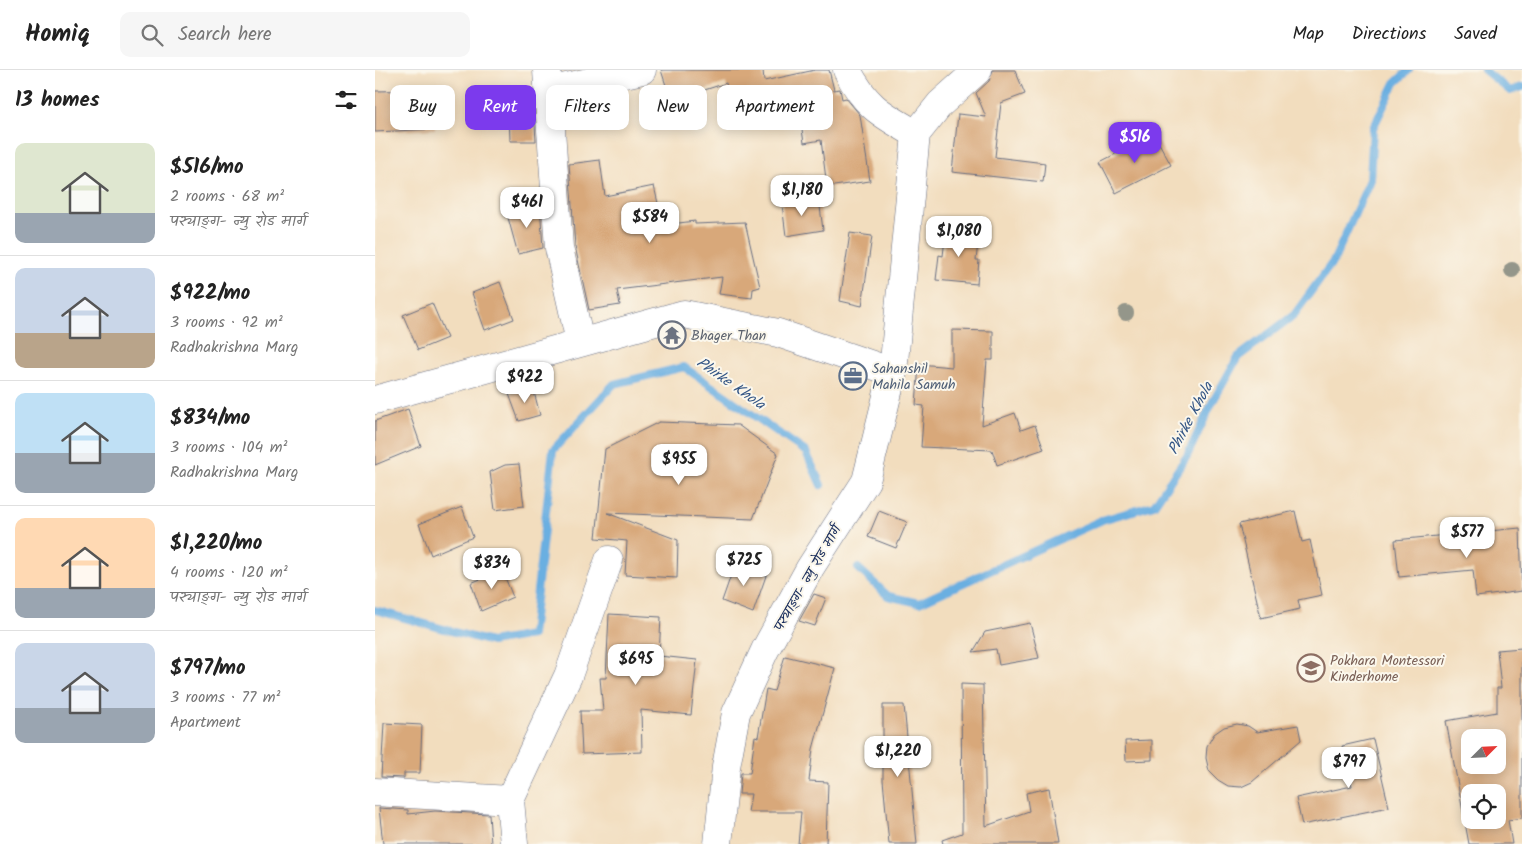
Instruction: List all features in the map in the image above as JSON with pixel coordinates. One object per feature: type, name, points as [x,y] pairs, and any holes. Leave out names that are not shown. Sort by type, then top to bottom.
[{"type":"street","points":[[580,342],[559,248],[548,80],[642,70]]},
{"type":"street","points":[[847,70],[858,91],[873,109],[916,134],[940,104],[978,70]]},
{"type":"street","name":"पस्याङ्ग- न्यु रोड मार्ग","points":[[718,844],[726,767],[736,713],[765,650],[810,568],[866,481],[893,372],[916,134]]},
{"type":"street","points":[[375,400],[547,354],[580,342],[684,314],[778,333],[893,372]]},
{"type":"street","points":[[514,844],[510,800],[567,676],[609,560]]},
{"type":"street","points":[[375,792],[510,800]]},
{"type":"building","points":[[661,70],[763,70],[764,81],[815,70],[829,70],[833,85],[726,85],[726,83],[707,89],[707,85],[666,85]]},
{"type":"building","points":[[993,70],[1015,70],[1025,94],[1001,103],[995,157],[1045,163],[1043,182],[952,172],[958,114],[986,117],[976,93],[989,81]]},
{"type":"building","points":[[833,86],[834,90],[840,89],[842,99],[846,98],[860,115],[870,181],[827,187],[821,140],[804,143],[802,130],[833,130]]},
{"type":"building","points":[[375,91],[390,91],[390,130],[415,130],[375,132]]},
{"type":"building","points":[[510,130],[535,130],[536,141],[510,141]]},
{"type":"building","points":[[1154,134],[1171,165],[1116,193],[1100,162]]},
{"type":"building","points":[[600,160],[605,196],[654,186],[663,225],[695,221],[695,224],[745,222],[760,287],[753,289],[752,298],[719,294],[722,277],[617,290],[620,305],[589,310],[575,246],[569,164]]},
{"type":"building","points":[[819,199],[823,230],[786,236],[782,204]]},
{"type":"building","points":[[540,205],[543,248],[518,254],[507,214]]},
{"type":"building","points":[[946,230],[979,234],[976,260],[979,260],[977,284],[936,280],[939,255],[943,256]]},
{"type":"building","points":[[850,233],[872,236],[862,306],[840,301]]},
{"type":"building","points":[[500,282],[514,319],[485,330],[472,293]]},
{"type":"building","points":[[432,303],[447,338],[418,350],[403,315]]},
{"type":"building","points":[[952,330],[993,331],[993,360],[987,360],[982,425],[1015,413],[1021,430],[1035,425],[1044,449],[997,465],[992,450],[921,447],[924,406],[916,405],[919,364],[952,367]]},
{"type":"building","points":[[533,388],[540,415],[519,421],[509,394]]},
{"type":"building","points":[[408,409],[421,446],[375,465],[375,421]]},
{"type":"building","points":[[659,422],[738,425],[778,454],[753,519],[607,513],[678,540],[677,578],[625,575],[627,541],[596,538],[605,449]]},
{"type":"building","points":[[519,464],[524,506],[495,510],[490,472],[505,465]]},
{"type":"building","points":[[462,507],[473,537],[431,555],[419,524]]},
{"type":"building","points":[[879,511],[907,522],[896,548],[868,537]]},
{"type":"building","points":[[1295,511],[1302,542],[1310,540],[1322,595],[1298,600],[1300,609],[1261,618],[1239,524]]},
{"type":"building","points":[[1520,528],[1522,591],[1476,597],[1473,570],[1399,577],[1395,540]]},
{"type":"building","points":[[736,561],[767,573],[753,613],[722,601]]},
{"type":"building","points":[[502,570],[513,597],[481,611],[471,583]]},
{"type":"building","points":[[814,594],[826,598],[815,626],[799,621]]},
{"type":"building","points":[[609,614],[661,617],[659,656],[697,660],[691,715],[641,710],[642,752],[582,754],[580,711],[603,711],[600,678],[606,678]]},
{"type":"building","points":[[1030,623],[1039,658],[999,665],[996,649],[973,652],[985,632]]},
{"type":"building","points":[[1522,648],[1522,818],[1508,820],[1512,844],[1469,844],[1466,829],[1506,829],[1506,784],[1461,784],[1461,801],[1446,721],[1497,712],[1497,688],[1501,688],[1497,650]]},
{"type":"building","points":[[785,656],[835,668],[813,749],[809,781],[828,782],[826,844],[798,844],[801,812],[748,812],[751,794],[739,794],[741,773],[750,773],[755,736],[758,737],[766,689],[774,691]]},
{"type":"building","points":[[961,684],[983,685],[986,826],[1029,811],[1026,793],[1049,788],[1058,844],[943,844],[942,840],[962,833]]},
{"type":"building","points":[[883,705],[904,705],[917,844],[889,844],[883,780]]},
{"type":"building","points":[[384,723],[422,725],[420,773],[404,773],[404,778],[381,777]]},
{"type":"building","points":[[1237,724],[1248,726],[1257,732],[1298,725],[1301,740],[1252,782],[1241,787],[1228,786],[1209,771],[1206,758],[1207,746],[1214,734],[1224,727]]},
{"type":"building","points":[[1373,739],[1389,807],[1302,825],[1296,798],[1352,786],[1342,746]]},
{"type":"building","points":[[1152,740],[1152,760],[1126,761],[1125,741]]},
{"type":"building","points":[[379,808],[408,810],[408,814],[435,811],[489,814],[491,844],[383,844]]},
{"type":"waterway","name":"Phirke Khola","points":[[858,568],[888,596],[919,603],[1102,520],[1154,505],[1187,456],[1212,403],[1238,357],[1294,315],[1334,260],[1370,180],[1373,128],[1395,83],[1409,70]]},
{"type":"waterway","name":"Phirke Khola","points":[[1484,70],[1510,91],[1522,87]]},
{"type":"waterway","name":"Phirke Khola","points":[[375,610],[491,642],[532,635],[553,450],[614,384],[684,367],[806,452],[821,485]]},
{"type":"place","name":"Bhager Than","points":[[672,335]]},
{"type":"place","name":"Sahanshil Mahila Samuh","points":[[853,376]]},
{"type":"place","name":"Pokhara Montessori Kinderhome","points":[[1311,668]]}]
